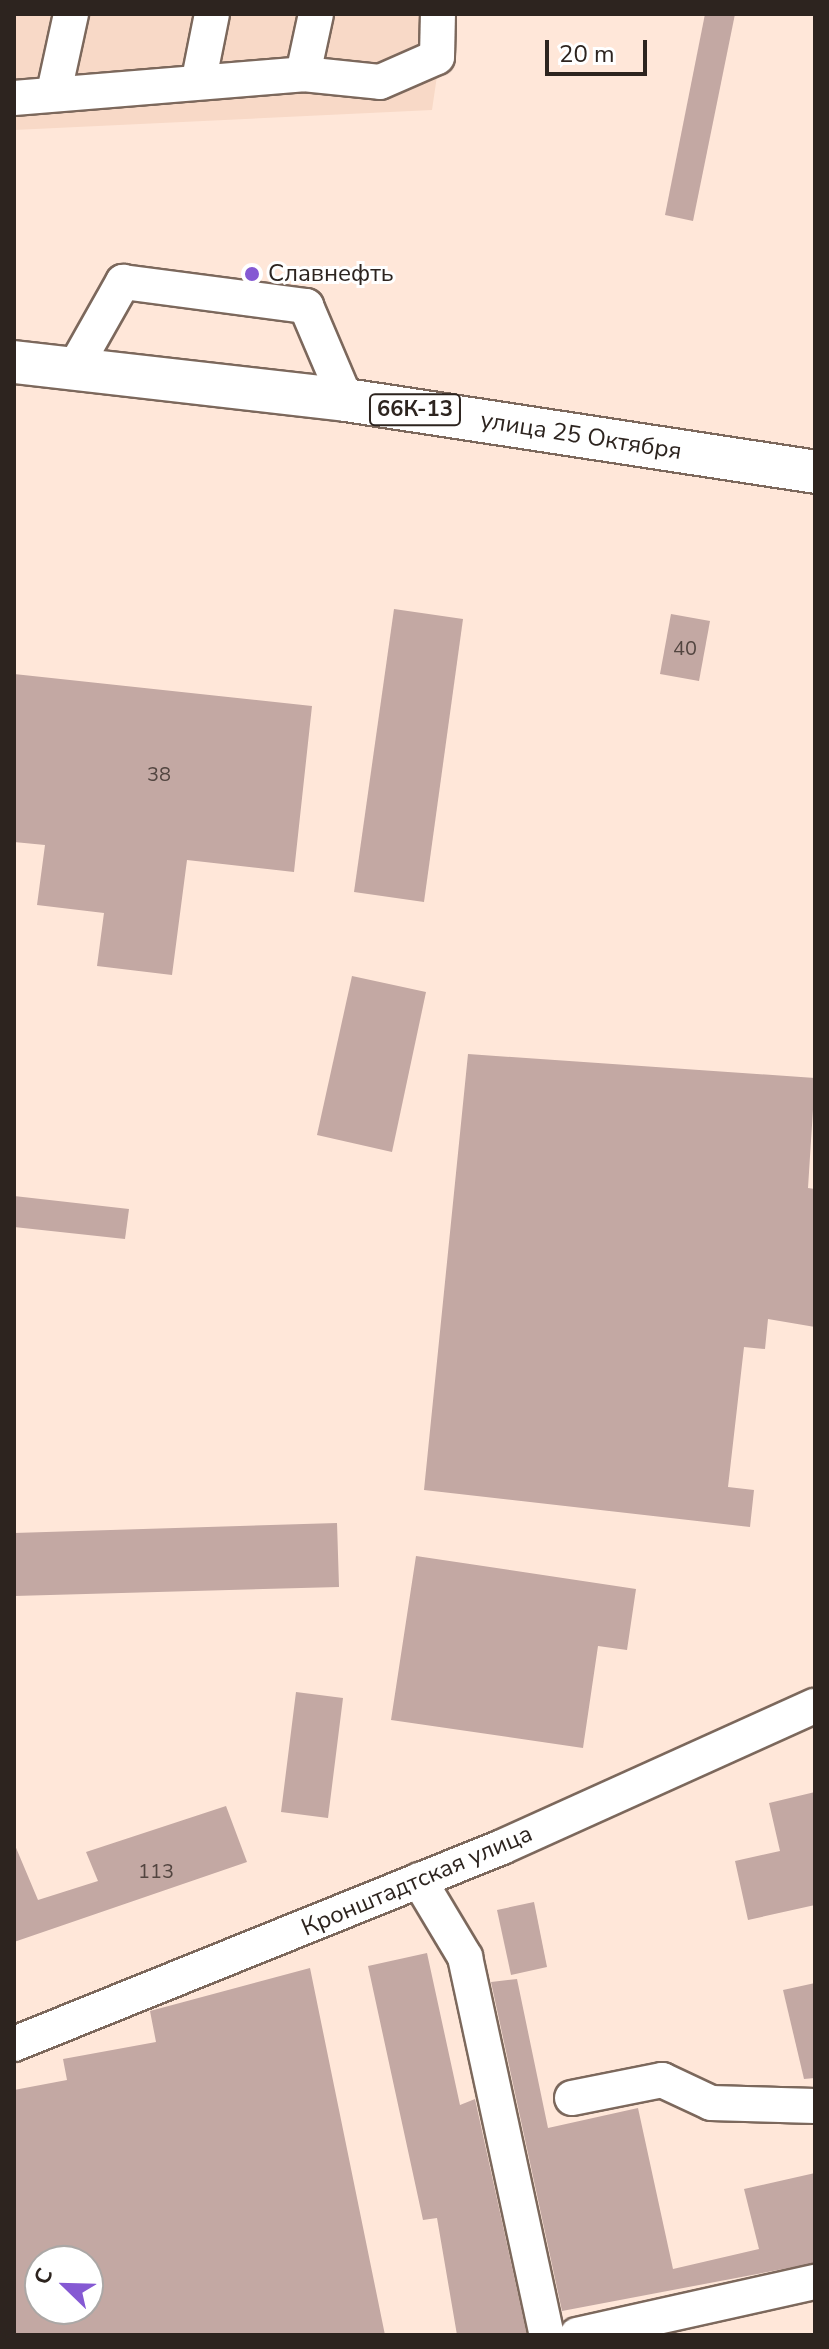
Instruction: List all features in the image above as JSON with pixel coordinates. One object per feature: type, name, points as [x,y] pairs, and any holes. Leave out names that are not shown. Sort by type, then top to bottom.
[{"type":"main road","name":"улица 25 Октября","points":[[14,362],[346,400],[815,472]]},
{"type":"street","points":[[54,92],[71,14]]},
{"type":"street","points":[[199,79],[212,14]]},
{"type":"street","points":[[303,74],[316,14]]},
{"type":"street","points":[[14,98],[199,79],[303,74],[380,82],[437,57],[438,14]]},
{"type":"street","points":[[75,367],[123,282],[306,306],[346,400]]},
{"type":"street","name":"Кронштадтская улица","points":[[14,2044],[419,1880],[815,1706]]},
{"type":"street","points":[[419,1880],[465,1957],[547,2335]]},
{"type":"street","points":[[572,2098],[662,2080],[711,2103],[815,2106]]},
{"type":"street","points":[[577,2335],[815,2282]]},
{"type":"shaded area","points":[[14,14],[446,14],[432,110],[14,130]]},
{"type":"building","points":[[705,14],[735,14],[693,221],[665,215]]},
{"type":"building","points":[[394,609],[463,619],[424,902],[354,892]]},
{"type":"building","points":[[671,614],[710,621],[699,681],[660,674]]},
{"type":"building","points":[[14,674],[312,706],[294,872],[187,860],[172,975],[97,966],[104,913],[37,905],[45,845],[14,842]]},
{"type":"building","points":[[352,976],[426,992],[392,1152],[317,1135]]},
{"type":"building","points":[[468,1054],[815,1078],[808,1188],[815,1189],[815,1327],[768,1319],[765,1349],[744,1347],[728,1487],[754,1490],[750,1527],[424,1490]]},
{"type":"building","points":[[14,1196],[129,1209],[125,1239],[14,1227]]},
{"type":"building","points":[[337,1523],[339,1587],[14,1596],[14,1533]]},
{"type":"building","points":[[416,1556],[636,1589],[627,1650],[598,1646],[583,1748],[391,1720]]},
{"type":"building","points":[[296,1692],[343,1698],[328,1818],[281,1812]]},
{"type":"building","points":[[815,1792],[815,1905],[748,1920],[735,1861],[780,1851],[769,1803]]},
{"type":"building","points":[[226,1806],[247,1862],[14,1942],[14,1843],[38,1900],[98,1881],[86,1852]]},
{"type":"building","points":[[534,1902],[547,1967],[511,1975],[497,1910]]},
{"type":"building","points":[[427,1953],[460,2105],[475,2099],[527,2335],[457,2335],[437,2218],[423,2220],[368,1966]]},
{"type":"building","points":[[310,1968],[385,2335],[14,2335],[14,2090],[67,2080],[63,2059],[156,2042],[150,2011]]},
{"type":"building","points":[[517,1979],[548,2128],[638,2108],[673,2269],[759,2249],[744,2189],[815,2173],[815,2263],[562,2311],[491,1982]]},
{"type":"building","points":[[815,1983],[815,2078],[804,2079],[783,1990]]},
{"type":"place","name":"Славнефть","points":[[252,274]]}]
